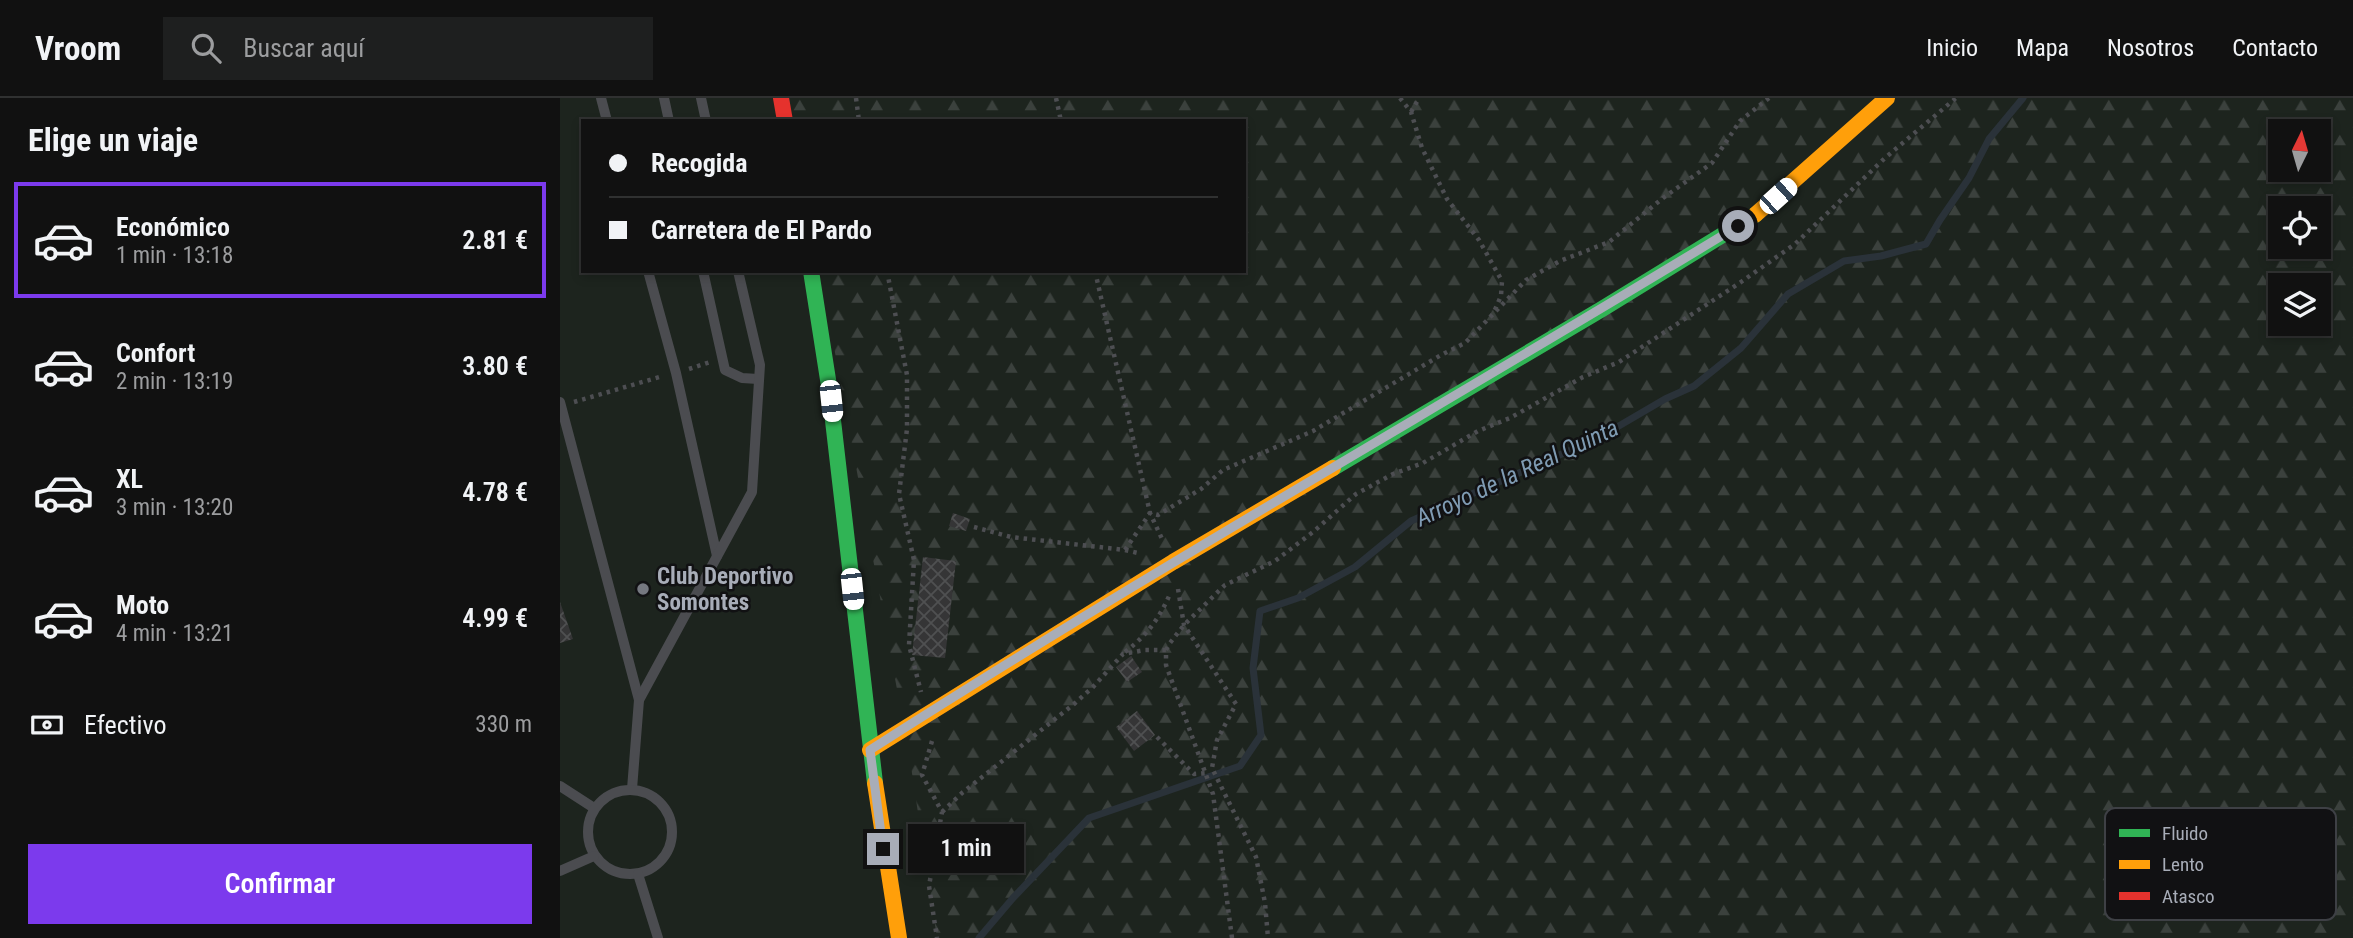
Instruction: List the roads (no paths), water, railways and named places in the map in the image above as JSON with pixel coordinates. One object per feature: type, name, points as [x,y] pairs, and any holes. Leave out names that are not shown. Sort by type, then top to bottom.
[{"type":"street","points":[[781,98],[785,119]]},
{"type":"street","points":[[870,750],[1173,562],[1602,309],[1760,212],[1887,98]]},
{"type":"street","points":[[811,273],[831,401],[883,849],[899,938]]},
{"type":"street","points":[[883,849],[890,938]]},
{"type":"lane","points":[[601,98],[606,119]]},
{"type":"lane","points":[[664,98],[669,119]]},
{"type":"lane","points":[[701,98],[706,119]]},
{"type":"lane","points":[[649,273],[676,373],[717,556]]},
{"type":"lane","points":[[703,273],[725,370],[742,378],[758,379]]},
{"type":"lane","points":[[639,700],[752,492],[760,365],[738,273]]},
{"type":"lane","points":[[560,404],[639,700],[632,789]]},
{"type":"lane","points":[[560,786],[594,808]]},
{"type":"lane","points":[[632,789],[649,794],[663,804],[671,820],[672,838],[666,854],[654,867],[638,874],[621,874],[606,867],[594,856],[587,840],[587,824],[594,808],[604,797],[617,791],[632,789]]},
{"type":"lane","points":[[560,871],[594,856]]},
{"type":"lane","points":[[638,874],[658,938]]},
{"type":"waterway","name":"Arroyo de la Real Quinta","points":[[979,938],[1089,818],[1240,766],[1261,735],[1253,668],[1260,611],[1298,598],[1355,567],[1411,521],[1600,437],[1665,399],[1694,386],[1741,348],[1788,294],[1844,261],[1881,256],[1926,244],[1969,178],[1989,139],[2023,98]]},
{"type":"place","name":"Club Deportivo Somontes","points":[[643,589]]}]
